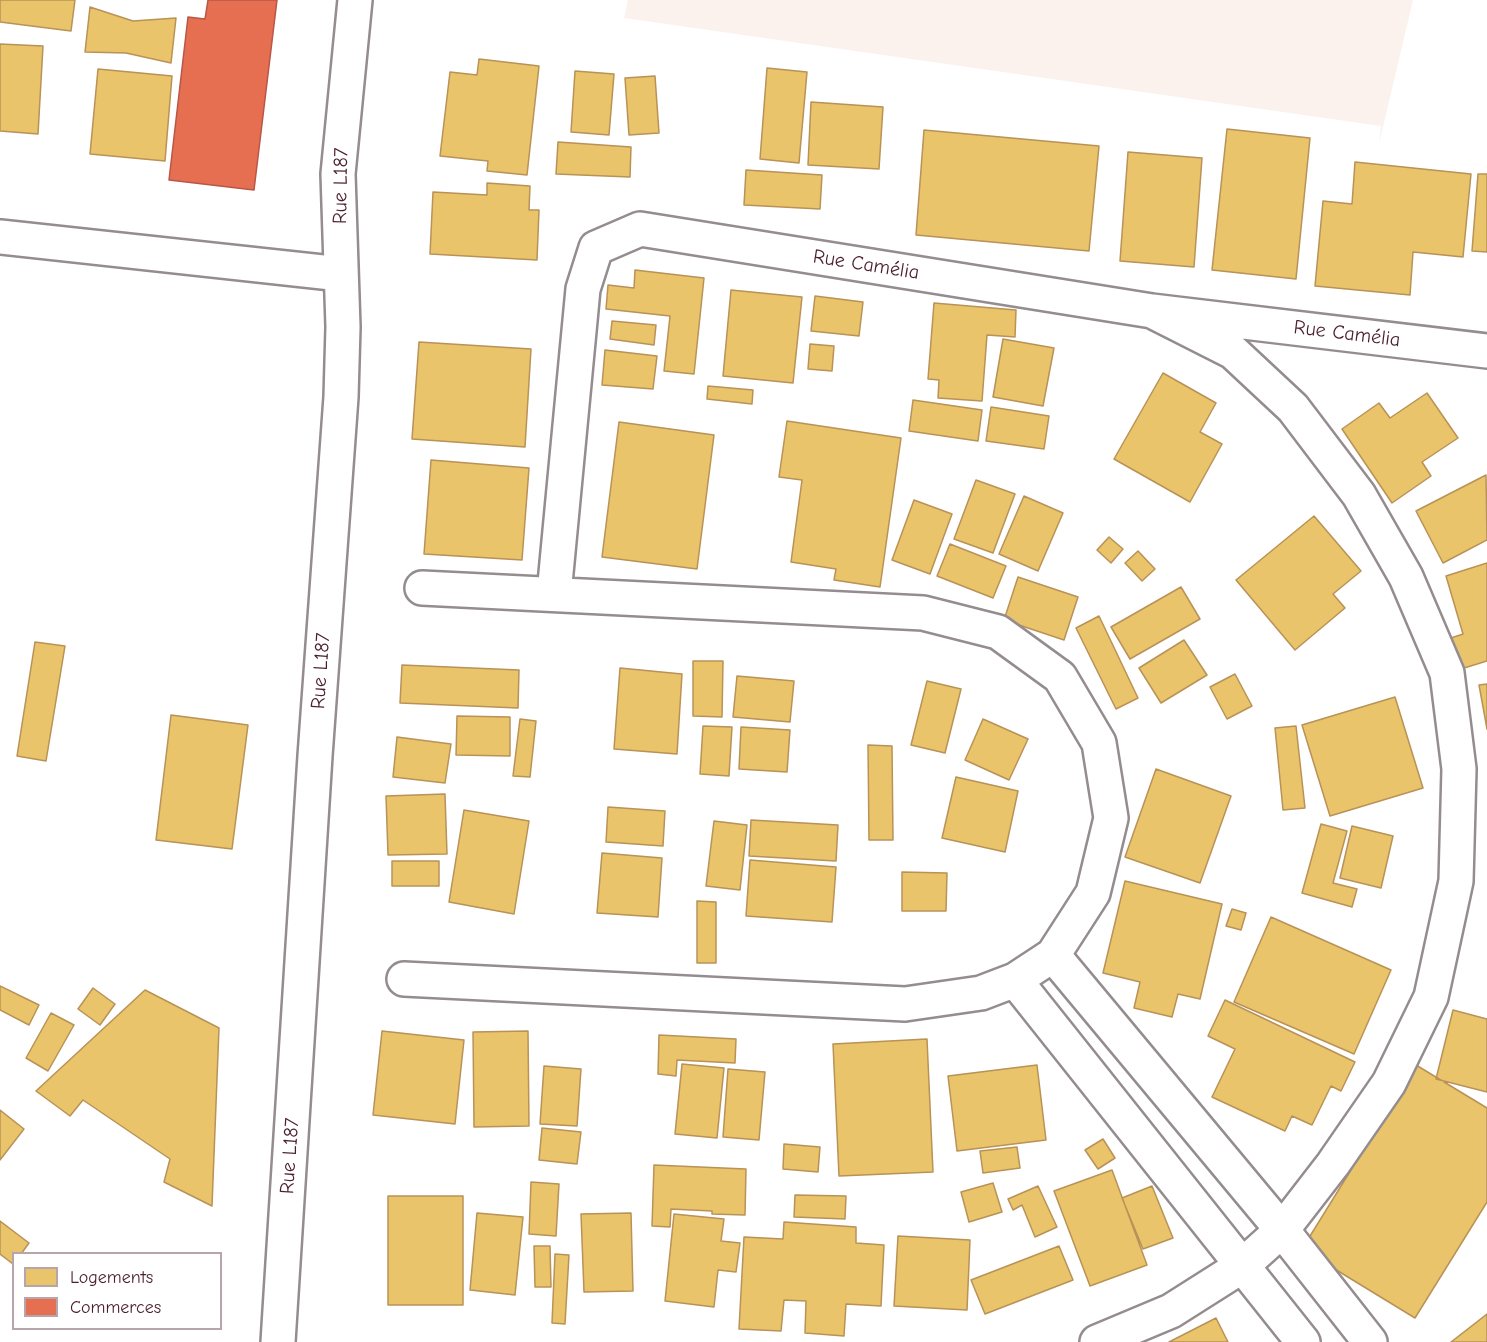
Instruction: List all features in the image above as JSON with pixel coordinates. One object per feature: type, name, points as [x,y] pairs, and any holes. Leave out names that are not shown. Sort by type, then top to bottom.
[{"type":"street","name":"Rue L187","points":[[278,1342],[315,756],[341,397],[343,327],[338,174],[355,0]]},
{"type":"street","name":"Rue Camélia","points":[[554,594],[583,289],[596,248],[640,229],[1152,311],[1487,351]]},
{"type":"street","points":[[0,237],[341,274]]},
{"type":"street","points":[[1097,1342],[1171,1311],[1242,1266],[1282,1230],[1333,1164],[1389,1083],[1431,996],[1456,881],[1459,769],[1447,673],[1406,577],[1359,495],[1293,408],[1233,352],[1152,311]]},
{"type":"street","points":[[404,979],[905,1004],[981,993],[1015,980],[1053,955],[1093,893],[1111,818],[1100,743],[1060,677],[998,632],[923,613],[422,588]]},
{"type":"street","points":[[1053,955],[1282,1230],[1370,1342]]},
{"type":"street","points":[[1015,980],[1303,1342]]},
{"type":"shaded area","points":[[628,0],[1413,0],[1379,144],[1381,126],[624,18]]},
{"type":"building: Logements","points":[[0,0],[75,0],[71,31],[0,22]]},
{"type":"building: Logements","points":[[90,7],[133,21],[176,18],[171,63],[126,53],[85,52]]},
{"type":"building: Logements","points":[[0,44],[43,46],[38,134],[0,131]]},
{"type":"building: Logements","points":[[479,59],[539,66],[527,175],[487,171],[488,161],[440,156],[450,72],[477,75]]},
{"type":"building: Logements","points":[[767,68],[807,72],[799,163],[760,159]]},
{"type":"building: Logements","points":[[98,69],[172,76],[165,161],[90,154]]},
{"type":"building: Logements","points":[[575,71],[614,74],[609,135],[571,132]]},
{"type":"building: Logements","points":[[655,76],[659,133],[629,135],[625,78]]},
{"type":"building: Logements","points":[[811,102],[883,107],[879,169],[808,165]]},
{"type":"building: Logements","points":[[1227,129],[1310,138],[1296,279],[1212,270]]},
{"type":"building: Logements","points":[[924,130],[1099,146],[1089,251],[916,235]]},
{"type":"building: Logements","points":[[558,142],[631,147],[630,177],[556,174]]},
{"type":"building: Logements","points":[[1128,152],[1202,158],[1194,267],[1120,261]]},
{"type":"building: Logements","points":[[1355,162],[1471,174],[1463,257],[1413,252],[1410,295],[1315,286],[1323,201],[1352,204]]},
{"type":"building: Logements","points":[[746,170],[822,175],[820,209],[744,205]]},
{"type":"building: Logements","points":[[1478,174],[1487,174],[1487,252],[1472,251]]},
{"type":"building: Logements","points":[[487,183],[530,186],[529,210],[539,210],[537,260],[430,254],[433,192],[487,195]]},
{"type":"building: Logements","points":[[635,270],[704,278],[694,374],[664,371],[670,316],[606,309],[608,285],[634,288]]},
{"type":"building: Logements","points":[[731,290],[802,297],[793,383],[723,376]]},
{"type":"building: Logements","points":[[815,296],[863,302],[859,336],[811,331]]},
{"type":"building: Logements","points":[[934,303],[1016,310],[1015,337],[987,335],[982,401],[938,398],[939,380],[928,379]]},
{"type":"building: Logements","points":[[612,321],[656,325],[654,345],[610,339]]},
{"type":"building: Logements","points":[[1003,339],[1054,348],[1043,406],[993,397]]},
{"type":"building: Logements","points":[[419,342],[531,349],[525,447],[412,439]]},
{"type":"building: Logements","points":[[810,344],[834,346],[832,371],[808,369]]},
{"type":"building: Logements","points":[[605,350],[657,356],[653,389],[602,385]]},
{"type":"building: Logements","points":[[1163,373],[1216,403],[1200,432],[1222,444],[1190,502],[1114,459]]},
{"type":"building: Logements","points":[[708,386],[753,390],[752,404],[707,399]]},
{"type":"building: Logements","points":[[1427,393],[1458,438],[1422,462],[1431,476],[1392,503],[1342,429],[1379,403],[1390,418]]},
{"type":"building: Logements","points":[[913,400],[982,410],[978,441],[909,431]]},
{"type":"building: Logements","points":[[991,407],[1049,416],[1044,449],[986,441]]},
{"type":"building: Logements","points":[[787,421],[901,438],[880,587],[834,580],[836,569],[791,562],[802,480],[779,477]]},
{"type":"building: Logements","points":[[619,422],[714,435],[697,569],[602,557]]},
{"type":"building: Logements","points":[[431,460],[529,468],[522,560],[424,554]]},
{"type":"building: Logements","points":[[1486,475],[1487,540],[1443,563],[1416,511]]},
{"type":"building: Logements","points":[[976,480],[1015,494],[993,553],[954,539]]},
{"type":"building: Logements","points":[[1024,496],[1063,513],[1038,571],[999,554]]},
{"type":"building: Logements","points":[[914,500],[952,514],[930,574],[892,560]]},
{"type":"building: Logements","points":[[1314,516],[1361,571],[1333,594],[1345,608],[1295,650],[1236,580]]},
{"type":"building: Logements","points":[[1109,537],[1123,549],[1111,563],[1097,550]]},
{"type":"building: Logements","points":[[950,544],[1006,566],[993,598],[937,576]]},
{"type":"building: Logements","points":[[1138,551],[1155,569],[1142,581],[1125,563]]},
{"type":"building: Logements","points":[[1487,563],[1487,661],[1461,669],[1451,638],[1463,634],[1446,576]]},
{"type":"building: Logements","points":[[1018,577],[1078,597],[1064,640],[1004,620]]},
{"type":"building: Logements","points":[[1181,587],[1200,619],[1130,659],[1111,627]]},
{"type":"building: Logements","points":[[1099,616],[1138,698],[1116,709],[1076,628]]},
{"type":"building: Logements","points":[[1184,640],[1207,675],[1161,703],[1139,668]]},
{"type":"building: Logements","points":[[35,642],[65,646],[46,761],[17,756]]},
{"type":"building: Logements","points":[[693,661],[723,661],[722,717],[693,716]]},
{"type":"building: Logements","points":[[402,665],[519,670],[518,708],[400,703]]},
{"type":"building: Logements","points":[[620,668],[682,674],[677,754],[614,749]]},
{"type":"building: Logements","points":[[1235,674],[1252,706],[1227,719],[1210,687]]},
{"type":"building: Logements","points":[[737,676],[794,681],[790,722],[733,717]]},
{"type":"building: Logements","points":[[927,681],[961,689],[945,753],[911,745]]},
{"type":"building: Logements","points":[[1487,684],[1487,729],[1479,685]]},
{"type":"building: Logements","points":[[1395,697],[1423,788],[1330,816],[1302,725]]},
{"type":"building: Logements","points":[[171,715],[248,725],[232,849],[156,840]]},
{"type":"building: Logements","points":[[457,716],[510,717],[510,756],[456,755]]},
{"type":"building: Logements","points":[[520,719],[536,721],[530,777],[513,776]]},
{"type":"building: Logements","points":[[983,719],[1028,739],[1009,780],[965,760]]},
{"type":"building: Logements","points":[[703,726],[732,727],[729,776],[700,774]]},
{"type":"building: Logements","points":[[1296,726],[1305,808],[1283,810],[1275,728]]},
{"type":"building: Logements","points":[[741,727],[790,730],[787,772],[739,769]]},
{"type":"building: Logements","points":[[397,737],[451,744],[445,783],[393,777]]},
{"type":"building: Logements","points":[[868,745],[892,746],[893,840],[869,840]]},
{"type":"building: Logements","points":[[1156,769],[1231,796],[1200,883],[1125,857]]},
{"type":"building: Logements","points":[[956,777],[1018,791],[1005,852],[942,838]]},
{"type":"building: Logements","points":[[445,794],[447,854],[388,855],[386,796]]},
{"type":"building: Logements","points":[[608,807],[665,811],[663,846],[606,842]]},
{"type":"building: Logements","points":[[464,810],[529,821],[514,914],[449,902]]},
{"type":"building: Logements","points":[[751,820],[838,825],[836,861],[749,856]]},
{"type":"building: Logements","points":[[714,821],[747,825],[740,890],[706,886]]},
{"type":"building: Logements","points":[[1321,824],[1347,831],[1333,883],[1357,889],[1352,907],[1302,893]]},
{"type":"building: Logements","points":[[1352,826],[1393,836],[1381,888],[1340,878]]},
{"type":"building: Logements","points":[[602,853],[662,858],[658,917],[597,913]]},
{"type":"building: Logements","points":[[750,860],[836,867],[832,922],[746,916]]},
{"type":"building: Logements","points":[[392,861],[439,861],[439,886],[392,886]]},
{"type":"building: Logements","points":[[902,872],[947,873],[946,911],[902,911]]},
{"type":"building: Logements","points":[[1125,881],[1222,904],[1200,999],[1178,994],[1172,1017],[1134,1008],[1140,982],[1103,973]]},
{"type":"building: Logements","points":[[697,901],[716,902],[716,963],[697,963]]},
{"type":"building: Logements","points":[[1232,909],[1246,913],[1241,930],[1226,926]]},
{"type":"building: Logements","points":[[1271,917],[1391,970],[1354,1054],[1234,1002]]},
{"type":"building: Logements","points":[[0,986],[39,1005],[29,1025],[0,1010]]},
{"type":"building: Logements","points":[[93,988],[115,1004],[100,1025],[78,1009]]},
{"type":"building: Logements","points":[[145,990],[219,1028],[212,1206],[164,1182],[170,1159],[83,1100],[70,1116],[36,1091]]},
{"type":"building: Logements","points":[[1225,1000],[1355,1062],[1341,1091],[1331,1086],[1312,1125],[1292,1116],[1285,1131],[1212,1097],[1235,1049],[1208,1036]]},
{"type":"building: Logements","points":[[1453,1010],[1487,1019],[1487,1092],[1436,1079]]},
{"type":"building: Logements","points":[[51,1013],[74,1025],[48,1071],[26,1058]]},
{"type":"building: Logements","points":[[382,1031],[464,1040],[455,1124],[373,1115]]},
{"type":"building: Logements","points":[[528,1031],[529,1126],[474,1127],[473,1032]]},
{"type":"building: Logements","points":[[659,1035],[736,1039],[735,1063],[677,1060],[676,1076],[658,1074]]},
{"type":"building: Logements","points":[[927,1039],[933,1172],[839,1176],[833,1044]]},
{"type":"building: Logements","points":[[682,1064],[724,1068],[717,1138],[675,1134]]},
{"type":"building: Logements","points":[[1037,1065],[1046,1140],[957,1151],[948,1076]]},
{"type":"building: Logements","points":[[1416,1065],[1487,1108],[1487,1202],[1415,1318],[1302,1249]]},
{"type":"building: Logements","points":[[544,1066],[581,1069],[577,1126],[540,1124]]},
{"type":"building: Logements","points":[[728,1069],[765,1072],[759,1140],[723,1137]]},
{"type":"building: Logements","points":[[0,1110],[24,1129],[0,1160]]},
{"type":"building: Logements","points":[[542,1128],[581,1132],[577,1164],[539,1160]]},
{"type":"building: Logements","points":[[1103,1139],[1115,1158],[1098,1169],[1085,1150]]},
{"type":"building: Logements","points":[[784,1144],[820,1147],[818,1172],[783,1169]]},
{"type":"building: Logements","points":[[1017,1147],[1020,1168],[983,1173],[980,1151]]},
{"type":"building: Logements","points":[[654,1165],[746,1169],[745,1215],[671,1209],[670,1227],[652,1226]]},
{"type":"building: Logements","points":[[1112,1170],[1147,1265],[1090,1286],[1054,1191]]},
{"type":"building: Logements","points":[[531,1182],[559,1184],[556,1236],[529,1234]]},
{"type":"building: Logements","points":[[993,1183],[1002,1212],[969,1222],[961,1192]]},
{"type":"building: Logements","points":[[1038,1186],[1057,1227],[1035,1237],[1022,1205],[1013,1210],[1008,1199]]},
{"type":"building: Logements","points":[[1152,1186],[1173,1238],[1143,1249],[1122,1198]]},
{"type":"building: Logements","points":[[795,1195],[846,1196],[845,1219],[794,1217]]},
{"type":"building: Logements","points":[[388,1196],[463,1196],[463,1305],[388,1305]]},
{"type":"building: Logements","points":[[477,1213],[523,1217],[515,1295],[470,1290]]},
{"type":"building: Logements","points":[[631,1213],[633,1291],[584,1292],[581,1214]]},
{"type":"building: Logements","points":[[674,1214],[724,1219],[721,1241],[740,1243],[736,1272],[718,1270],[714,1307],[665,1301]]},
{"type":"building: Logements","points":[[0,1221],[29,1243],[22,1252],[12,1252],[12,1263],[0,1254]]},
{"type":"building: Logements","points":[[784,1222],[856,1227],[856,1243],[884,1245],[881,1306],[846,1304],[844,1336],[805,1333],[806,1301],[784,1300],[781,1331],[739,1329],[744,1237],[783,1239]]},
{"type":"building: Logements","points":[[898,1236],[970,1240],[967,1310],[894,1306]]},
{"type":"building: Logements","points":[[534,1246],[550,1246],[551,1287],[535,1287]]},
{"type":"building: Logements","points":[[1059,1246],[1073,1280],[985,1314],[971,1280]]},
{"type":"building: Logements","points":[[555,1254],[569,1255],[565,1324],[552,1323]]},
{"type":"building: Logements","points":[[1487,1314],[1487,1342],[1451,1342]]},
{"type":"building: Logements","points":[[1216,1318],[1228,1342],[1169,1342]]},
{"type":"building: Commerces","points":[[208,0],[277,0],[254,190],[169,180],[188,17],[205,19]]}]
